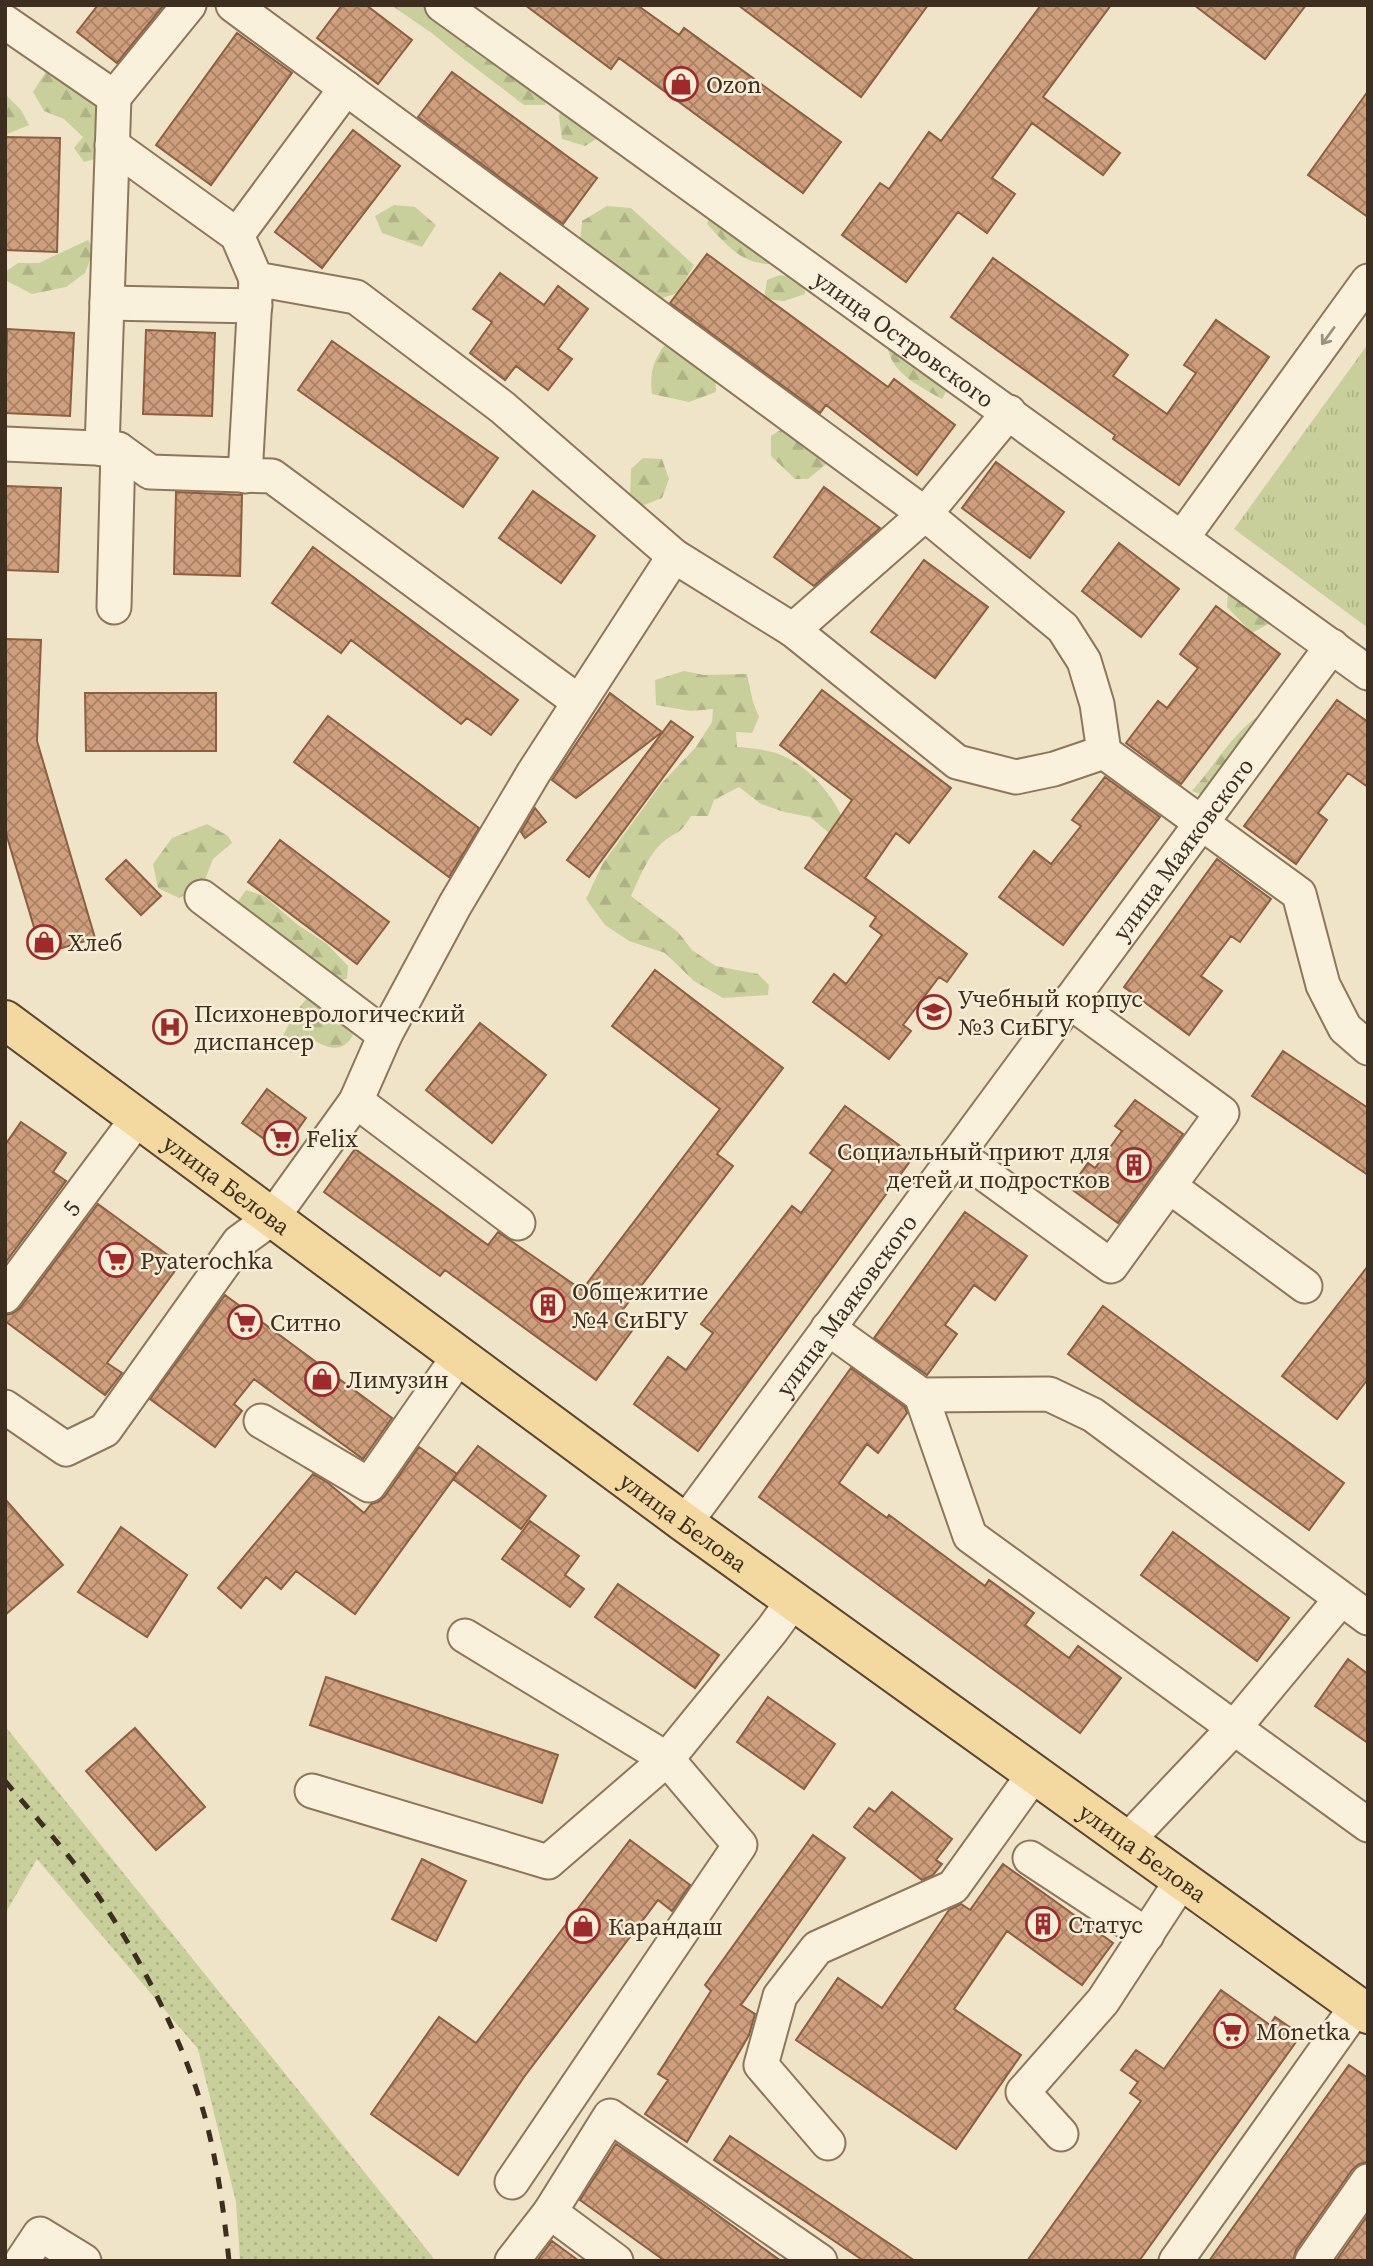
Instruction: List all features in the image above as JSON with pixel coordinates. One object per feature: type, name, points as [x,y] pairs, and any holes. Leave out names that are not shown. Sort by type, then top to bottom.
[{"type":"main road","name":"улица Белова","points":[[8,1031],[137,1119],[685,1523],[1362,2010]]},
{"type":"street","points":[[114,607],[107,303],[114,97],[189,5]]},
{"type":"street","points":[[233,5],[926,514],[1063,628],[1084,661],[1097,704],[1104,752],[1298,894],[1323,985],[1345,1028],[1368,1048]]},
{"type":"street","name":"улица Островского","points":[[442,5],[1368,673]]},
{"type":"street","points":[[5,22],[114,97]]},
{"type":"street","points":[[237,235],[346,88]]},
{"type":"street","points":[[113,145],[237,235],[256,292],[246,475]]},
{"type":"street","points":[[1182,538],[1368,281]]},
{"type":"street","points":[[107,303],[256,292],[356,297],[502,407],[674,555],[793,630],[957,762],[1016,777],[1054,769],[1104,752]]},
{"type":"street","points":[[793,630],[926,514],[1009,412]]},
{"type":"street","points":[[5,444],[110,449],[150,472],[272,476],[579,702]]},
{"type":"street","points":[[5,1407],[66,1449],[105,1430],[239,1242],[272,1218],[356,1101],[385,1035],[455,905],[534,772],[674,555]]},
{"type":"street","name":"улица Маяковского","points":[[685,1523],[1332,646]]},
{"type":"street","points":[[202,897],[385,1035]]},
{"type":"street","points":[[957,1154],[1111,1266],[1222,1113],[1069,1001]]},
{"type":"street","points":[[356,1101],[518,1223]]},
{"type":"street","name":"5","points":[[5,1296],[137,1119]]},
{"type":"street","points":[[1169,1186],[1305,1286]]},
{"type":"street","points":[[828,1328],[920,1395],[970,1536],[1368,1825]]},
{"type":"street","points":[[261,1421],[369,1485],[459,1356]]},
{"type":"street","points":[[920,1395],[1049,1394],[1093,1415],[1368,1618]]},
{"type":"street","points":[[1128,1842],[1234,1728],[1341,1599]]},
{"type":"street","points":[[312,1791],[548,1862],[667,1759],[793,1601]]},
{"type":"street","points":[[465,1636],[667,1759],[740,1844],[512,2182]]},
{"type":"street","points":[[828,2143],[761,2064],[780,1996],[817,1948],[953,1887],[1034,1774]]},
{"type":"street","points":[[1030,1858],[1147,1935]]},
{"type":"street","points":[[1061,2134],[1024,2092],[1103,2001],[1182,1880]]},
{"type":"street","points":[[1176,2261],[1362,2010]]},
{"type":"street","points":[[512,2261],[550,2212],[610,2116],[820,2261]]},
{"type":"street","points":[[1312,2261],[1368,2181]]},
{"type":"street","points":[[550,2212],[616,2261]]},
{"type":"street","points":[[22,2261],[40,2234],[84,2261]]},
{"type":"green space","points":[[391,5],[434,5],[547,92],[545,105],[524,105]]},
{"type":"green space","points":[[47,70],[102,109],[106,156],[84,162],[74,148],[83,137],[64,119],[44,111],[33,92]]},
{"type":"green space","points":[[5,94],[21,110],[29,125],[5,135]]},
{"type":"green space","points":[[561,107],[601,136],[585,146],[562,139],[559,117]]},
{"type":"green space","points":[[394,205],[415,207],[436,225],[422,247],[382,233],[375,216]]},
{"type":"green space","points":[[607,206],[631,208],[694,265],[678,293],[647,303],[580,244],[582,221]]},
{"type":"green space","points":[[710,216],[755,244],[769,264],[750,260],[734,251],[707,224]]},
{"type":"green space","points":[[88,240],[94,250],[85,273],[66,287],[32,294],[5,280],[5,272],[18,263],[39,263]]},
{"type":"green space","points":[[780,275],[804,280],[805,294],[784,301],[764,299],[767,280]]},
{"type":"green space","points":[[669,340],[715,371],[716,392],[689,402],[652,394],[654,365]]},
{"type":"green space","points":[[901,343],[947,390],[942,399],[909,379],[896,367],[888,350]]},
{"type":"green space","points":[[1368,344],[1368,628],[1234,529]]},
{"type":"green space","points":[[782,429],[831,460],[808,479],[795,479],[771,456],[771,436]]},
{"type":"green space","points":[[643,458],[662,459],[669,479],[662,498],[644,505],[630,502],[631,469]]},
{"type":"green space","points":[[1228,592],[1274,621],[1252,633],[1227,607]]},
{"type":"green space","points":[[684,671],[704,675],[747,674],[759,717],[752,733],[736,732],[737,747],[771,752],[797,764],[825,789],[844,821],[829,833],[810,817],[761,804],[739,787],[714,800],[708,816],[691,816],[681,830],[658,847],[644,868],[631,896],[678,932],[692,950],[716,966],[758,974],[769,985],[768,995],[723,998],[694,981],[665,953],[629,941],[605,925],[586,899],[603,863],[661,784],[696,747],[712,722],[713,709],[690,711],[656,705],[655,680]]},
{"type":"green space","points":[[1279,704],[1211,798],[1192,791],[1252,720]]},
{"type":"green space","points":[[207,824],[228,836],[232,843],[213,859],[203,885],[179,898],[158,888],[153,864],[172,838]]},
{"type":"green space","points":[[246,890],[264,896],[298,925],[327,944],[348,966],[347,979],[328,981],[234,907]]},
{"type":"green space","points":[[308,997],[346,1017],[354,1033],[344,1045],[333,1048],[306,1036],[291,1053],[283,1036],[293,1015]]},
{"type":"green space","points":[[5,1726],[436,2261],[240,2261],[236,2202],[198,2049],[37,1859],[5,1914]]},
{"type":"building","points":[[98,5],[164,5],[117,63],[77,32]]},
{"type":"building","points":[[342,5],[366,5],[412,40],[378,84],[317,38]]},
{"type":"building","points":[[525,5],[637,5],[679,35],[684,28],[841,142],[803,193],[619,58],[611,69]]},
{"type":"building","points":[[738,5],[928,5],[861,97]]},
{"type":"building","points":[[1041,5],[1111,5],[1043,97],[1120,153],[1103,175],[1032,123],[992,178],[1015,194],[987,233],[958,212],[906,282],[842,235],[880,183],[889,189],[929,132],[941,141]]},
{"type":"building","points":[[1194,5],[1306,5],[1265,59]]},
{"type":"building","points":[[237,33],[292,73],[211,185],[156,145]]},
{"type":"building","points":[[452,72],[597,178],[563,224],[418,117]]},
{"type":"building","points":[[1368,91],[1368,217],[1308,175]]},
{"type":"building","points":[[353,130],[400,166],[322,268],[275,232]]},
{"type":"building","points":[[5,137],[60,138],[57,252],[5,250]]},
{"type":"building","points":[[707,254],[888,387],[894,379],[955,425],[917,475],[826,405],[820,413],[670,303]]},
{"type":"building","points":[[993,258],[1128,355],[1113,376],[1167,414],[1196,373],[1184,365],[1216,320],[1269,357],[1179,485],[1113,439],[1115,435],[951,317]]},
{"type":"building","points":[[500,273],[544,305],[558,286],[588,309],[558,349],[572,359],[548,390],[516,366],[505,380],[470,353],[492,322],[473,309]]},
{"type":"building","points":[[7,329],[74,333],[70,416],[5,413]]},
{"type":"building","points":[[146,330],[215,333],[212,416],[143,414]]},
{"type":"building","points":[[332,341],[498,458],[463,507],[298,390]]},
{"type":"building","points":[[996,462],[1064,512],[1030,558],[962,508]]},
{"type":"building","points":[[5,486],[61,488],[58,572],[5,570]]},
{"type":"building","points":[[824,487],[880,528],[814,586],[774,557]]},
{"type":"building","points":[[533,491],[595,536],[561,583],[499,538]]},
{"type":"building","points":[[176,492],[242,495],[240,576],[174,574]]},
{"type":"building","points":[[1119,543],[1179,589],[1141,637],[1082,591]]},
{"type":"building","points":[[313,547],[518,700],[491,735],[467,718],[461,724],[351,640],[341,653],[272,603]]},
{"type":"building","points":[[924,560],[988,607],[935,678],[871,632]]},
{"type":"building","points":[[1216,606],[1280,654],[1181,784],[1126,743],[1158,701],[1167,708],[1198,668],[1180,654]]},
{"type":"building","points":[[5,639],[41,640],[37,741],[95,938],[42,954],[5,830]]},
{"type":"building","points":[[822,690],[951,788],[909,843],[896,833],[865,878],[967,954],[947,982],[939,977],[903,1025],[911,1031],[889,1059],[813,1002],[834,974],[846,984],[882,935],[870,926],[876,917],[805,868],[852,800],[780,745]]},
{"type":"building","points":[[85,693],[216,693],[216,751],[86,751]]},
{"type":"building","points":[[610,693],[662,732],[576,798],[552,780]]},
{"type":"building","points":[[1337,700],[1368,722],[1368,787],[1348,773],[1318,813],[1327,820],[1296,864],[1244,826]]},
{"type":"building","points":[[328,716],[479,828],[449,877],[294,762]]},
{"type":"building","points":[[671,721],[693,737],[589,877],[567,860]]},
{"type":"building","points":[[1105,777],[1160,817],[1063,945],[999,897],[1034,851],[1051,864],[1081,826],[1072,820]]},
{"type":"building","points":[[535,808],[546,822],[525,838],[521,832]]},
{"type":"building","points":[[280,840],[389,922],[357,964],[248,882]]},
{"type":"building","points":[[1217,859],[1271,899],[1240,942],[1231,936],[1201,976],[1222,991],[1189,1035],[1124,987]]},
{"type":"building","points":[[126,860],[161,896],[141,915],[106,879]]},
{"type":"building","points":[[655,970],[783,1068],[717,1154],[733,1166],[618,1316],[634,1328],[596,1380],[445,1270],[440,1276],[324,1192],[355,1149],[488,1245],[498,1232],[582,1290],[720,1109],[612,1026]]},
{"type":"building","points":[[480,1023],[546,1075],[492,1143],[426,1090]]},
{"type":"building","points":[[1283,1051],[1368,1108],[1368,1175],[1252,1096]]},
{"type":"building","points":[[267,1089],[306,1118],[282,1152],[242,1123]]},
{"type":"building","name":"Социальный приют для детей и подростков","points":[[1135,1100],[1183,1134],[1118,1223],[1070,1188],[1088,1163],[1095,1168],[1122,1131],[1115,1126]]},
{"type":"building","points":[[845,1106],[914,1156],[698,1451],[634,1404],[668,1357],[686,1370],[713,1333],[701,1324],[792,1206],[801,1213],[833,1170],[810,1153]]},
{"type":"building","points":[[21,1122],[66,1153],[53,1172],[66,1181],[5,1263],[5,1145]]},
{"type":"building","points":[[98,1204],[180,1264],[107,1363],[122,1373],[105,1395],[5,1321],[5,1315],[20,1308]]},
{"type":"building","points":[[965,1212],[1027,1256],[995,1300],[974,1285],[945,1325],[957,1334],[927,1375],[874,1338]]},
{"type":"building","points":[[1368,1266],[1368,1379],[1337,1419],[1282,1376]]},
{"type":"building","points":[[225,1295],[392,1418],[363,1459],[254,1379],[234,1404],[242,1411],[215,1447],[150,1399]]},
{"type":"building","points":[[1103,1306],[1344,1483],[1309,1530],[1068,1354]]},
{"type":"building","points":[[851,1368],[905,1407],[907,1413],[878,1453],[867,1444],[839,1483],[887,1518],[889,1515],[985,1586],[989,1580],[1034,1613],[1025,1625],[1069,1658],[1078,1646],[1121,1678],[1080,1733],[759,1497]]},
{"type":"building","points":[[478,1446],[546,1496],[521,1529],[453,1479]]},
{"type":"building","points":[[419,1447],[457,1474],[355,1614],[296,1571],[281,1589],[266,1577],[241,1608],[218,1588],[313,1474],[364,1513],[371,1504],[385,1496]]},
{"type":"building","points":[[5,1499],[63,1565],[5,1615]]},
{"type":"building","points":[[530,1521],[579,1556],[565,1575],[584,1589],[570,1607],[502,1559]]},
{"type":"building","points":[[121,1527],[187,1575],[147,1637],[78,1592]]},
{"type":"building","points":[[1173,1532],[1289,1618],[1257,1661],[1141,1575]]},
{"type":"building","points":[[618,1584],[719,1655],[695,1688],[595,1617]]},
{"type":"building","points":[[1348,1659],[1368,1674],[1368,1743],[1315,1706]]},
{"type":"building","points":[[326,1677],[558,1755],[542,1803],[310,1725]]},
{"type":"building","points":[[768,1697],[835,1744],[804,1789],[737,1742]]},
{"type":"building","points":[[135,1728],[205,1807],[156,1850],[86,1771]]},
{"type":"building","points":[[892,1792],[952,1839],[936,1860],[942,1864],[933,1875],[922,1880],[854,1827],[869,1808],[875,1812]]},
{"type":"building","points":[[813,1835],[845,1858],[741,2005],[755,2014],[749,2035],[687,2142],[645,2114],[668,2080],[658,2074],[711,1991],[705,1985]]},
{"type":"building","points":[[630,1840],[690,1885],[672,1911],[658,1900],[524,2077],[458,2175],[371,2114],[439,2017],[476,2043]]},
{"type":"building","points":[[422,1859],[466,1881],[436,1941],[392,1919]]},
{"type":"building","points":[[1003,1864],[1113,1943],[1082,1985],[1007,1931],[954,2009],[1021,2055],[956,2149],[796,2040],[838,1978],[882,2008],[949,1910],[961,1904],[970,1910]]},
{"type":"building","points":[[1221,1990],[1270,2025],[1275,2017],[1301,2035],[1139,2261],[1027,2261],[1141,2101],[1130,2093],[1138,2082],[1121,2070],[1136,2050],[1164,2069]]},
{"type":"building","points":[[1349,2065],[1368,2078],[1368,2162],[1359,2164],[1352,2170],[1296,2250],[1293,2261],[1209,2261]]},
{"type":"building","points":[[730,2136],[915,2261],[864,2261],[714,2160]]},
{"type":"building","points":[[616,2144],[781,2261],[665,2261],[580,2200]]},
{"type":"building","points":[[1368,2215],[1368,2261],[1336,2261]]},
{"type":"building","points":[[552,2241],[579,2261],[537,2261]]},
{"type":"railway","points":[[5,1781],[92,1887],[159,2000],[196,2088],[208,2130],[221,2195],[229,2261]]},
{"type":"place","name":"Ozon","points":[[681,84]]},
{"type":"place","name":"Хлеб","points":[[44,942]]},
{"type":"place","name":"Учебный корпус №3 СиБГУ","points":[[934,1012]]},
{"type":"place","name":"Психоневрологический диспансер","points":[[170,1027]]},
{"type":"place","name":"Felix","points":[[281,1138]]},
{"type":"place","name":"Социальный приют для детей и подростков","points":[[1134,1165]]},
{"type":"place","name":"Pyaterochka","points":[[116,1260]]},
{"type":"place","name":"Общежитие №4 СиБГУ","points":[[548,1305]]},
{"type":"place","name":"Ситно","points":[[245,1322]]},
{"type":"place","name":"Лимузин","points":[[322,1379]]},
{"type":"place","name":"Статус","points":[[1043,1924]]},
{"type":"place","name":"Карандаш","points":[[583,1926]]},
{"type":"place","name":"Monetka","points":[[1231,2031]]}]
